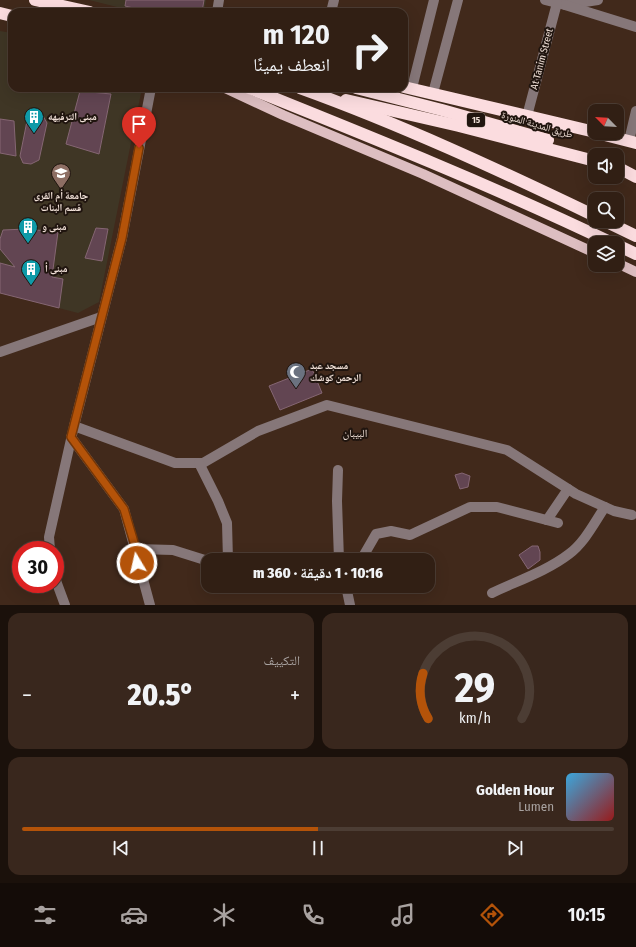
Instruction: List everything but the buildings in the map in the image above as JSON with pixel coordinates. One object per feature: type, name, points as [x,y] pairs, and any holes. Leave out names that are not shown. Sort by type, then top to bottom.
[{"type":"highway","points":[[35,0],[72,8]]},
{"type":"highway","name":"طريق المدينة المنورة","points":[[408,88],[588,131]]},
{"type":"highway","points":[[259,92],[375,138],[532,204],[598,236]]},
{"type":"highway","points":[[310,92],[407,131],[588,213]]},
{"type":"highway","points":[[316,92],[588,159]]},
{"type":"highway","name":"طريق المدينة المنورة","points":[[372,92],[442,110],[588,153]]},
{"type":"highway","points":[[624,167],[636,171]]},
{"type":"highway","points":[[624,171],[636,177]]},
{"type":"highway","points":[[619,228],[636,236]]},
{"type":"highway","points":[[624,248],[636,254]]},
{"type":"main road","points":[[234,92],[430,177],[588,250]]},
{"type":"main road","points":[[624,266],[636,272]]},
{"type":"street","points":[[408,88],[434,0]]},
{"type":"street","points":[[433,93],[458,0]]},
{"type":"street","points":[[545,0],[636,27]]},
{"type":"street","points":[[561,4],[598,0]]},
{"type":"street","name":"At Tanim Street","points":[[527,116],[561,4]]},
{"type":"street","points":[[49,541],[71,437],[122,238],[150,92]]},
{"type":"street","points":[[632,142],[636,111]]},
{"type":"street","points":[[0,352],[101,318]]},
{"type":"street","points":[[74,426],[175,464],[203,463],[258,431],[327,405],[508,450],[568,489],[614,511],[632,514]]},
{"type":"street","points":[[71,437],[124,509],[136,549],[137,563],[150,605]]},
{"type":"street","points":[[199,463],[227,523],[228,553]]},
{"type":"street","points":[[338,470],[337,501],[339,553]]},
{"type":"street","points":[[547,520],[568,489]]},
{"type":"street","points":[[365,553],[376,534],[391,531],[410,535],[470,507],[497,507],[558,523]]},
{"type":"street","points":[[492,593],[541,570],[569,554],[580,544],[605,507]]},
{"type":"street","points":[[136,549],[173,550],[201,559]]},
{"type":"street","points":[[61,593],[65,605]]},
{"type":"street","points":[[347,593],[350,605]]},
{"type":"shaded area","points":[[89,0],[206,0],[205,8],[121,8]]},
{"type":"shaded area","name":"جامعة أم القرى قسم البنات","points":[[0,31],[8,32],[8,92],[141,92],[99,302],[78,313],[0,293]]},
{"type":"place","name":"مبنى الترفيهه","points":[[34,134]]},
{"type":"place","name":"جامعة أم القرى قسم البنات","points":[[61,190]]},
{"type":"place","name":"مبنى و","points":[[28,244]]},
{"type":"place","name":"مبنى أ","points":[[31,286]]},
{"type":"place","name":"مسجد عبد الرحمن كوشك","points":[[296,389]]},
{"type":"district","name":"البيبان","points":[[355,433]]},
{"type":"route","points":[[137,563],[136,549],[124,509],[71,437],[122,238],[139,148]]}]
